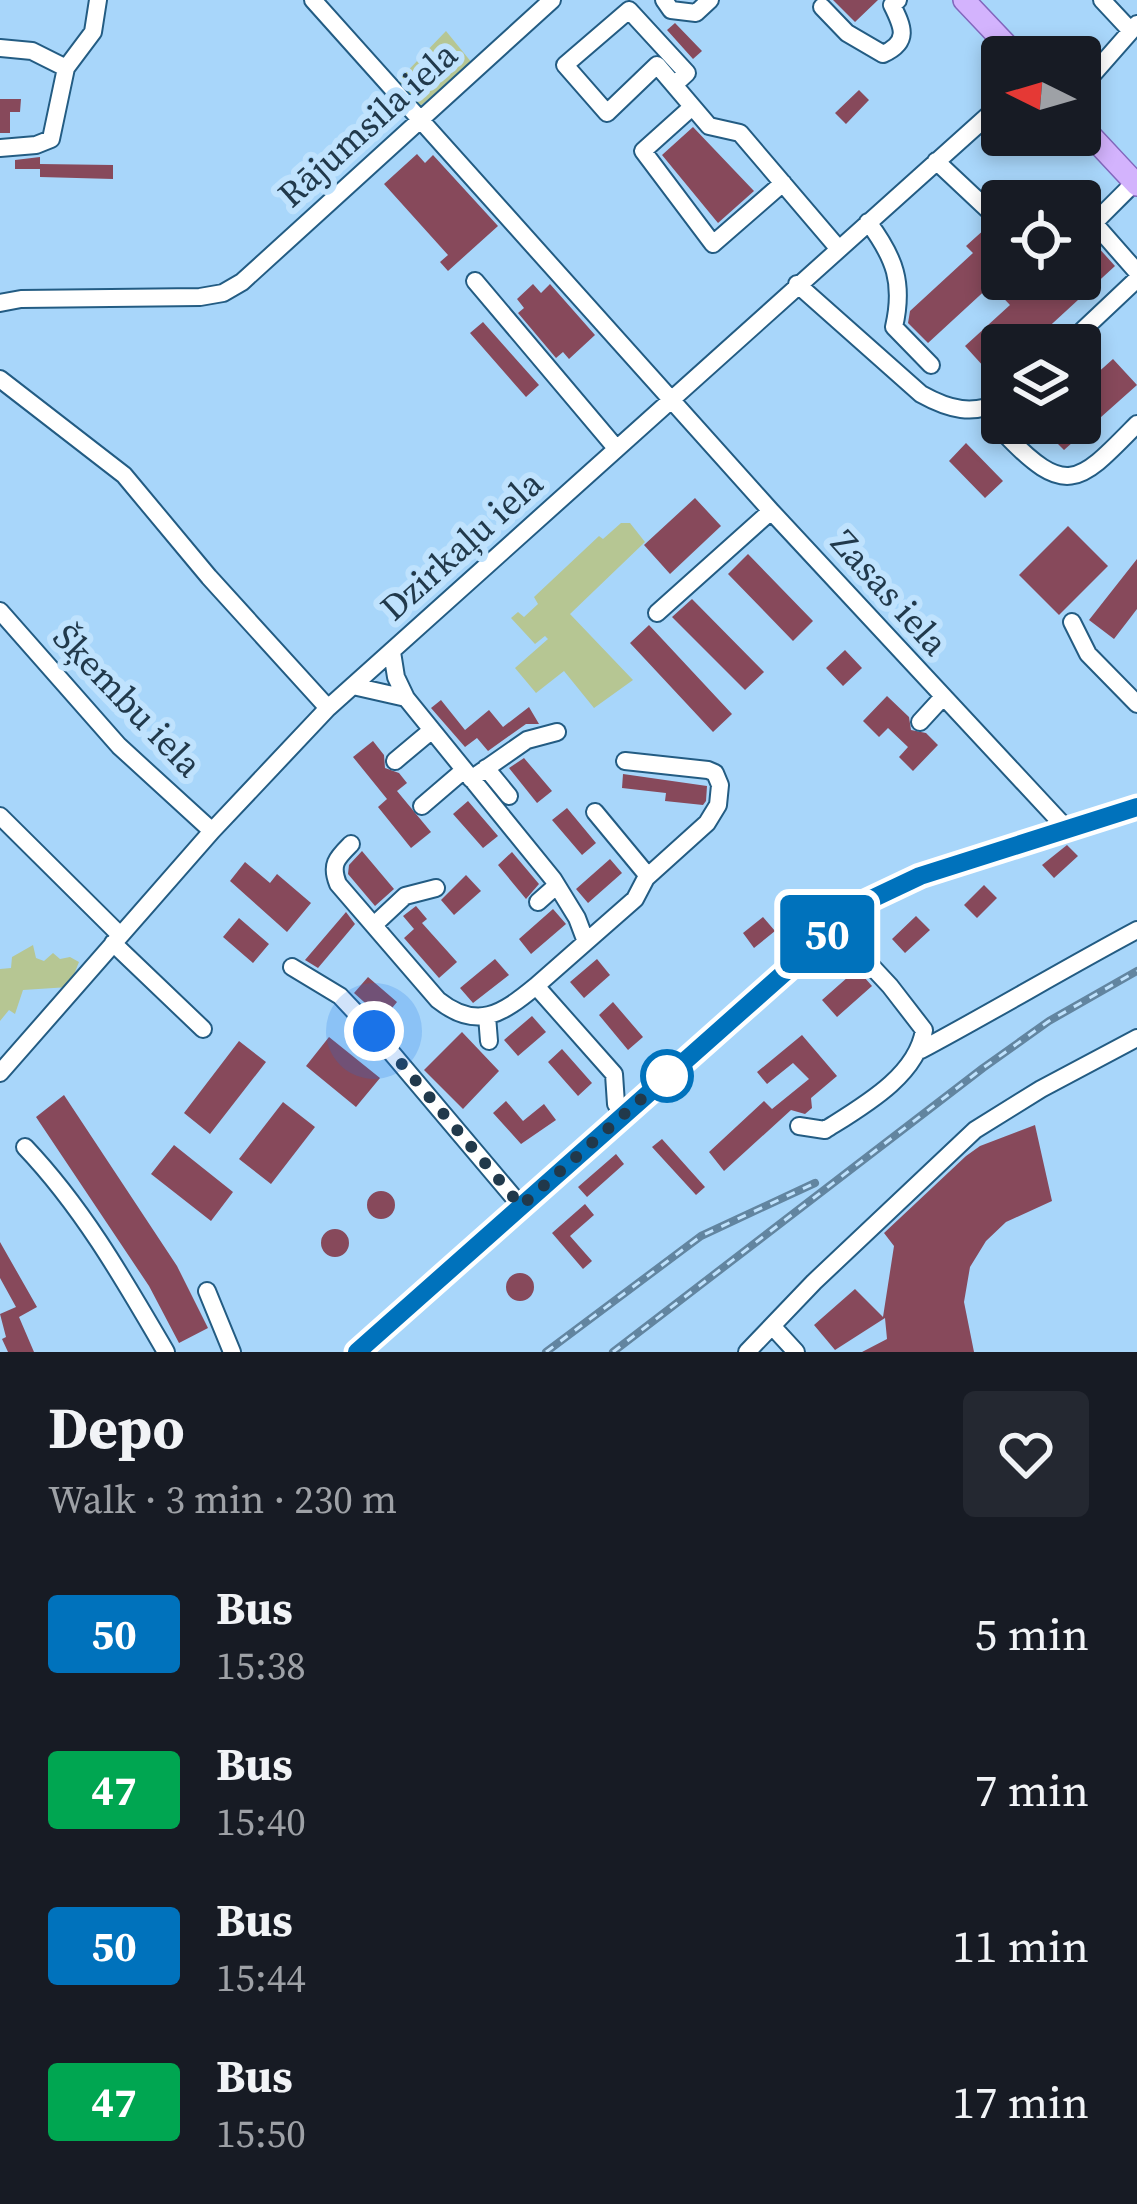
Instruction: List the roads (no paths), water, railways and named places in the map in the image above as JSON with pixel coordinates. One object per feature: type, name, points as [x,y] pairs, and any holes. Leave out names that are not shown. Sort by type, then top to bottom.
[{"type":"main road","points":[[964,0],[998,36]]},
{"type":"main road","points":[[1101,146],[1136,184]]},
{"type":"main road","points":[[357,1352],[863,903],[920,876],[1065,826],[1137,807]]},
{"type":"street","points":[[0,148],[50,139],[66,68],[93,32],[98,0]]},
{"type":"street","name":"Zasas iela","points":[[313,0],[771,511],[1065,826]]},
{"type":"street","points":[[664,0],[671,10],[696,13],[710,0]]},
{"type":"street","points":[[1101,64],[1134,27],[1102,0]]},
{"type":"street","points":[[822,8],[847,33],[883,54],[902,40],[904,32],[892,2]]},
{"type":"street","name":"Rājumsila iela","points":[[0,304],[21,299],[106,301],[223,293],[242,282],[421,121],[541,4]]},
{"type":"street","points":[[674,85],[687,73],[629,10],[565,65],[607,113],[657,65],[692,107],[709,126],[740,133],[838,248]]},
{"type":"street","points":[[0,47],[32,51],[66,68]]},
{"type":"street","points":[[692,107],[643,152],[712,244],[783,183]]},
{"type":"street","name":"Dzirkaļu iela","points":[[0,1073],[212,831],[328,708],[981,121]]},
{"type":"street","points":[[936,160],[981,203]]},
{"type":"street","points":[[1088,324],[1137,276],[1094,223],[1136,184]]},
{"type":"street","points":[[868,221],[898,273],[899,310],[894,327],[932,365]]},
{"type":"street","points":[[476,281],[616,448]]},
{"type":"street","points":[[797,284],[921,394],[944,407],[981,409]]},
{"type":"street","points":[[0,379],[124,475],[328,708]]},
{"type":"street","points":[[1015,444],[1033,463],[1063,476],[1076,476],[1092,470],[1137,424]]},
{"type":"street","points":[[657,614],[771,511]]},
{"type":"street","name":"Šķembu iela","points":[[0,610],[119,746],[212,831]]},
{"type":"street","points":[[1072,622],[1088,654],[1137,704]]},
{"type":"street","points":[[392,652],[406,698],[474,772],[578,918],[586,942]]},
{"type":"street","points":[[353,686],[406,698]]},
{"type":"street","points":[[920,722],[942,698]]},
{"type":"street","points":[[395,760],[432,730]]},
{"type":"street","points":[[422,806],[527,740],[557,732]]},
{"type":"street","points":[[351,844],[335,860],[338,884],[438,1000],[456,1015],[487,1016],[506,1010],[571,964],[586,942],[635,899],[648,876],[718,806],[720,785],[715,773],[625,761]]},
{"type":"street","points":[[474,772],[509,796]]},
{"type":"street","points":[[595,812],[648,876]]},
{"type":"street","points":[[0,816],[203,1029]]},
{"type":"street","points":[[538,902],[556,886]]},
{"type":"street","points":[[374,925],[405,896],[436,888]]},
{"type":"street","points":[[836,927],[924,1030],[921,1050]]},
{"type":"street","points":[[799,1126],[825,1130],[910,1066],[921,1050],[1137,930]]},
{"type":"street","points":[[292,967],[340,996],[374,1031],[521,1206]]},
{"type":"street","points":[[536,986],[603,1074],[623,1114]]},
{"type":"street","points":[[487,1016],[488,1041]]},
{"type":"street","points":[[747,1352],[975,1130],[1137,1038]]},
{"type":"street","points":[[25,1147],[50,1173],[122,1274],[166,1352]]},
{"type":"street","points":[[207,1291],[232,1352]]},
{"type":"street","points":[[772,1327],[796,1352]]},
{"type":"railway","points":[[613,1352],[983,1068],[1049,1021],[1137,971]]},
{"type":"railway","points":[[546,1352],[701,1236],[815,1183]]}]
